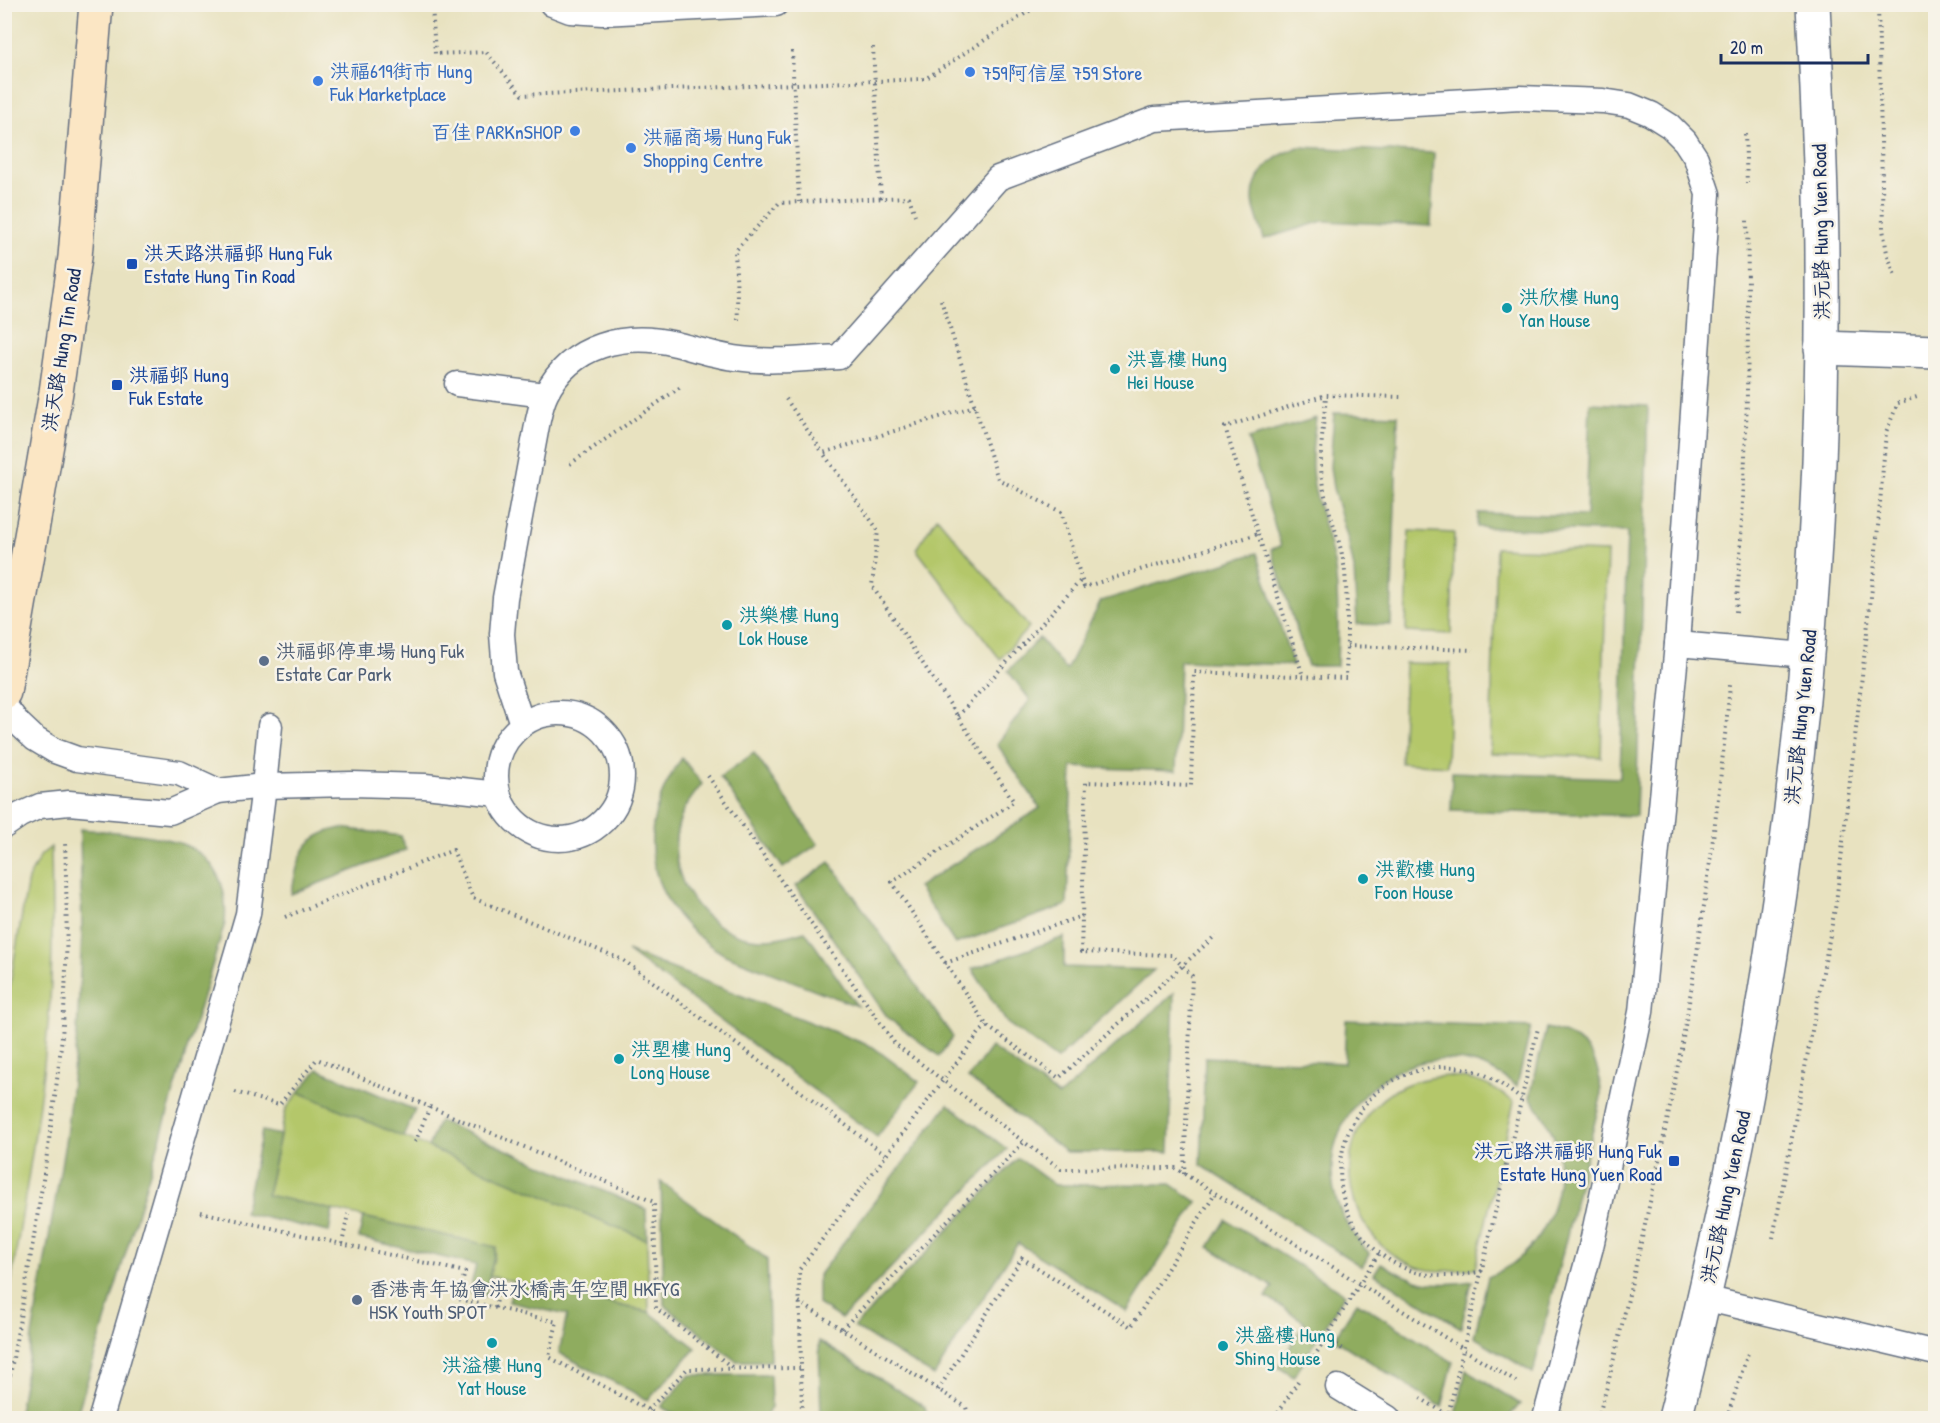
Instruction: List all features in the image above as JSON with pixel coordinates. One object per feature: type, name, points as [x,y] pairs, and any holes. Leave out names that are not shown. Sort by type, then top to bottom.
[{"type":"main road","name":"洪天路 Hung Tin Road","points":[[4,692],[56,392],[75,257],[96,4]]},
{"type":"street","name":"洪元路 Hung Yuen Road","points":[[1675,1419],[1734,1161],[1756,1045],[1794,786],[1807,655],[1816,525],[1822,263],[1813,4]]},
{"type":"street","points":[[1821,348],[1935,352]]},
{"type":"lane","points":[[552,4],[570,11],[602,13],[776,4]]},
{"type":"lane","points":[[522,724],[506,672],[502,634],[507,586],[538,420],[545,395],[557,375],[574,358],[595,347],[618,340],[646,339],[730,358],[759,361],[839,357],[998,178],[1155,119],[1520,98],[1603,101],[1629,105],[1651,114],[1670,126],[1685,141],[1696,158],[1708,194],[1677,644],[1641,1012],[1591,1247],[1547,1411]]},
{"type":"lane","points":[[457,384],[545,395]]},
{"type":"lane","points":[[1677,644],[1807,655]]},
{"type":"lane","points":[[4,705],[35,739],[55,751],[77,759],[179,773],[218,791]]},
{"type":"lane","points":[[562,713],[583,717],[601,729],[615,745],[622,766],[622,787],[616,807],[603,824],[584,835],[563,840],[542,838],[523,829],[507,813],[498,794],[495,775],[498,756],[508,738],[522,724],[541,715],[562,713]]},
{"type":"lane","points":[[101,1419],[248,914],[270,726]]},
{"type":"lane","points":[[4,826],[20,814],[40,806],[69,803],[170,812],[218,791],[264,786],[352,784],[425,786],[498,794]]},
{"type":"lane","points":[[1704,1298],[1935,1353]]},
{"type":"lane","points":[[1338,1387],[1388,1419]]},
{"type":"path","points":[[432,4],[435,54],[486,52],[522,95],[925,79],[1040,4]]},
{"type":"path","points":[[1878,4],[1884,230],[1887,253],[1896,278]]},
{"type":"path","points":[[873,47],[880,199]]},
{"type":"path","points":[[792,51],[799,202]]},
{"type":"path","points":[[568,466],[684,385]]},
{"type":"path","points":[[1303,676],[1225,427],[1326,395],[1401,397]]},
{"type":"path","points":[[1184,1174],[1192,976],[1172,955],[1081,952],[1086,783],[1191,786],[1194,672],[1346,678],[1344,570],[1340,542],[1323,490],[1321,467],[1326,395]]},
{"type":"path","points":[[1773,1238],[1836,903],[1875,562],[1886,432],[1898,403],[1922,396]]},
{"type":"path","points":[[975,406],[823,453],[878,531],[872,586],[1014,802],[892,882],[987,1026],[1059,1078],[1216,935]]},
{"type":"path","points":[[998,479],[1061,512],[1084,587],[1258,534]]},
{"type":"path","points":[[958,716],[1082,579]]},
{"type":"path","points":[[1347,646],[1473,650]]},
{"type":"path","points":[[708,776],[895,1044],[1024,1142],[1061,1169],[1175,1168],[1464,1349],[1547,1411]]},
{"type":"path","points":[[4,1411],[51,1135],[62,1034],[67,931],[65,828],[69,803]]},
{"type":"path","points":[[274,921],[453,850],[473,898],[623,960],[886,1155]]},
{"type":"path","points":[[945,963],[1082,916]]},
{"type":"path","points":[[800,1419],[802,1415],[799,1270],[980,1032],[987,1026]]},
{"type":"path","points":[[1420,1398],[1448,1415],[1538,1028]]},
{"type":"path","points":[[225,1090],[279,1105],[317,1059],[654,1202],[656,1308],[734,1368]]},
{"type":"path","points":[[1482,1271],[1459,1277],[1435,1276],[1411,1271],[1379,1253],[1356,1228],[1346,1206],[1340,1184],[1341,1160],[1346,1136],[1356,1115],[1371,1096],[1390,1082],[1412,1072],[1435,1067],[1459,1068],[1482,1073],[1503,1084],[1521,1100]]},
{"type":"path","points":[[415,1142],[430,1107]]},
{"type":"path","points":[[842,1329],[1024,1142]]},
{"type":"path","points":[[938,1390],[1022,1258],[1131,1327],[1215,1193]]},
{"type":"path","points":[[190,1210],[465,1272],[458,1299],[557,1322],[549,1357],[663,1419]]},
{"type":"path","points":[[342,1244],[348,1214]]},
{"type":"path","points":[[1313,1358],[1379,1253]]},
{"type":"path","points":[[495,1308],[501,1279]]},
{"type":"path","points":[[799,1302],[966,1407],[969,1419]]},
{"type":"path","points":[[1326,1338],[1344,1350]]},
{"type":"path","points":[[1727,1419],[1749,1350]]},
{"type":"path","points":[[648,1410],[687,1369],[801,1368]]},
{"type":"path","points":[[1275,1419],[1300,1378]]},
{"type":"green space","points":[[1299,147],[1434,153],[1431,226],[1323,221],[1264,239],[1254,207],[1253,196],[1258,177],[1271,162]]},
{"type":"green space","points":[[1590,403],[1648,406],[1636,816],[1451,810],[1452,772],[1620,778],[1627,532],[1477,527],[1478,513],[1586,516]]},
{"type":"green space","points":[[1334,413],[1398,415],[1391,625],[1357,624],[1354,569],[1333,488],[1330,467]]},
{"type":"green space","points":[[1316,418],[1312,450],[1313,482],[1335,569],[1338,605],[1337,666],[1308,666],[1271,549],[1281,546],[1248,439]]},
{"type":"green space","points":[[937,517],[1029,627],[1000,659],[916,549]]},
{"type":"green space","points":[[1409,531],[1454,533],[1451,634],[1406,632]]},
{"type":"green space","points":[[1496,548],[1607,552],[1601,757],[1490,753]]},
{"type":"green space","points":[[1257,553],[1293,665],[1180,661],[1176,771],[1072,767],[1067,905],[955,944],[918,887],[1040,808],[997,744],[1030,700],[1008,671],[1039,638],[1066,670],[1101,601]]},
{"type":"green space","points":[[1405,663],[1450,664],[1447,766],[1401,763]]},
{"type":"green space","points":[[754,753],[818,844],[783,868],[720,777]]},
{"type":"green space","points":[[682,758],[702,784],[683,812],[676,843],[677,863],[692,900],[721,927],[740,935],[771,939],[805,931],[857,1006],[725,955],[699,937],[678,916],[663,892],[654,867],[652,841],[655,813],[665,786]]},
{"type":"green space","points":[[341,828],[401,836],[406,850],[291,894],[296,870],[309,843],[327,832]]},
{"type":"green space","points":[[80,829],[157,837],[181,843],[200,854],[215,870],[224,892],[225,923],[76,1418],[18,1418],[66,1137],[77,1034],[82,932]]},
{"type":"green space","points":[[51,847],[52,964],[47,1035],[34,1142],[5,1320],[5,1013],[28,879],[41,855]]},
{"type":"green space","points":[[830,862],[953,1037],[939,1056],[888,1018],[796,886]]},
{"type":"green space","points":[[1064,937],[1064,967],[1154,970],[1057,1059],[1007,1023],[972,969]]},
{"type":"green space","points":[[627,951],[873,1047],[919,1082],[877,1137]]},
{"type":"green space","points":[[1174,993],[1169,1152],[1066,1152],[968,1078],[991,1047],[1059,1096]]},
{"type":"green space","points":[[1346,1020],[1531,1027],[1517,1086],[1496,1072],[1473,1063],[1445,1060],[1417,1064],[1391,1074],[1369,1090],[1351,1111],[1338,1135],[1332,1162],[1334,1191],[1348,1226],[1370,1254],[1362,1267],[1201,1165],[1205,1057],[1344,1063]]},
{"type":"green space","points":[[1546,1028],[1571,1037],[1588,1051],[1598,1071],[1601,1097],[1533,1373],[1474,1337],[1488,1277],[1512,1264],[1536,1240],[1552,1211],[1556,1195],[1559,1178],[1556,1145],[1549,1126],[1530,1097]]},
{"type":"green space","points":[[318,1069],[415,1110],[403,1137],[299,1092]]},
{"type":"green space","points":[[1448,1076],[1483,1083],[1514,1102],[1475,1268],[1435,1271],[1401,1260],[1378,1242],[1364,1223],[1355,1201],[1350,1179],[1351,1157],[1356,1135],[1367,1116],[1382,1099],[1414,1082]]},
{"type":"green space","points":[[299,1092],[647,1240],[649,1312],[490,1276],[496,1247],[267,1195],[286,1109]]},
{"type":"green space","points":[[948,1104],[1007,1149],[841,1319],[818,1304],[818,1276]]},
{"type":"green space","points":[[439,1121],[646,1209],[647,1240],[428,1147]]},
{"type":"green space","points":[[262,1131],[280,1135],[267,1195],[333,1210],[329,1232],[244,1213]]},
{"type":"green space","points":[[1018,1158],[1055,1185],[1171,1184],[1197,1202],[1127,1312],[1018,1243],[934,1376],[854,1327]]},
{"type":"green space","points":[[661,1182],[767,1259],[770,1361],[736,1361],[664,1305]]},
{"type":"green space","points":[[363,1217],[496,1247],[485,1296],[469,1293],[476,1265],[359,1238]]},
{"type":"green space","points":[[1226,1220],[1345,1294],[1294,1377],[1278,1367],[1305,1322],[1266,1297],[1273,1287],[1209,1247]]},
{"type":"green space","points":[[1381,1263],[1414,1280],[1446,1284],[1472,1281],[1461,1328],[1374,1274]]},
{"type":"green space","points":[[514,1282],[649,1312],[696,1348],[648,1400],[559,1353],[567,1315],[509,1302]]},
{"type":"green space","points":[[1357,1302],[1453,1362],[1442,1407],[1334,1339]]},
{"type":"green space","points":[[819,1341],[925,1407],[928,1418],[821,1418]]},
{"type":"green space","points":[[1466,1370],[1520,1404],[1506,1417],[1475,1419],[1456,1416]]},
{"type":"green space","points":[[690,1375],[770,1375],[771,1407],[765,1418],[682,1418],[661,1407]]},
{"type":"place","name":"759阿信屋 759 Store","points":[[970,72]]},
{"type":"place","name":"洪福619街市 Hung Fuk Marketplace","points":[[318,81]]},
{"type":"place","name":"百佳 PARKnSHOP","points":[[575,131]]},
{"type":"place","name":"洪福商場 Hung Fuk Shopping Centre","points":[[631,148]]},
{"type":"place","name":"洪天路洪福邨 Hung Fuk Estate Hung Tin Road","points":[[132,264]]},
{"type":"place","name":"洪欣樓 Hung Yan House","points":[[1507,308]]},
{"type":"place","name":"洪喜樓 Hung Hei House","points":[[1115,369]]},
{"type":"place","name":"洪福邨 Hung Fuk Estate","points":[[117,385]]},
{"type":"place","name":"洪樂樓 Hung Lok House","points":[[727,625]]},
{"type":"place","name":"洪福邨停車場 Hung Fuk Estate Car Park","points":[[264,661]]},
{"type":"place","name":"洪歡樓 Hung Foon House","points":[[1363,879]]},
{"type":"place","name":"洪塱樓 Hung Long House","points":[[619,1059]]},
{"type":"place","name":"洪元路洪福邨 Hung Fuk Estate Hung Yuen Road","points":[[1674,1161]]},
{"type":"place","name":"香港青年協會洪水橋青年空間 HKFYG HSK Youth SPOT","points":[[357,1300]]},
{"type":"place","name":"洪溢樓 Hung Yat House","points":[[492,1343]]},
{"type":"place","name":"洪盛樓 Hung Shing House","points":[[1223,1346]]}]
